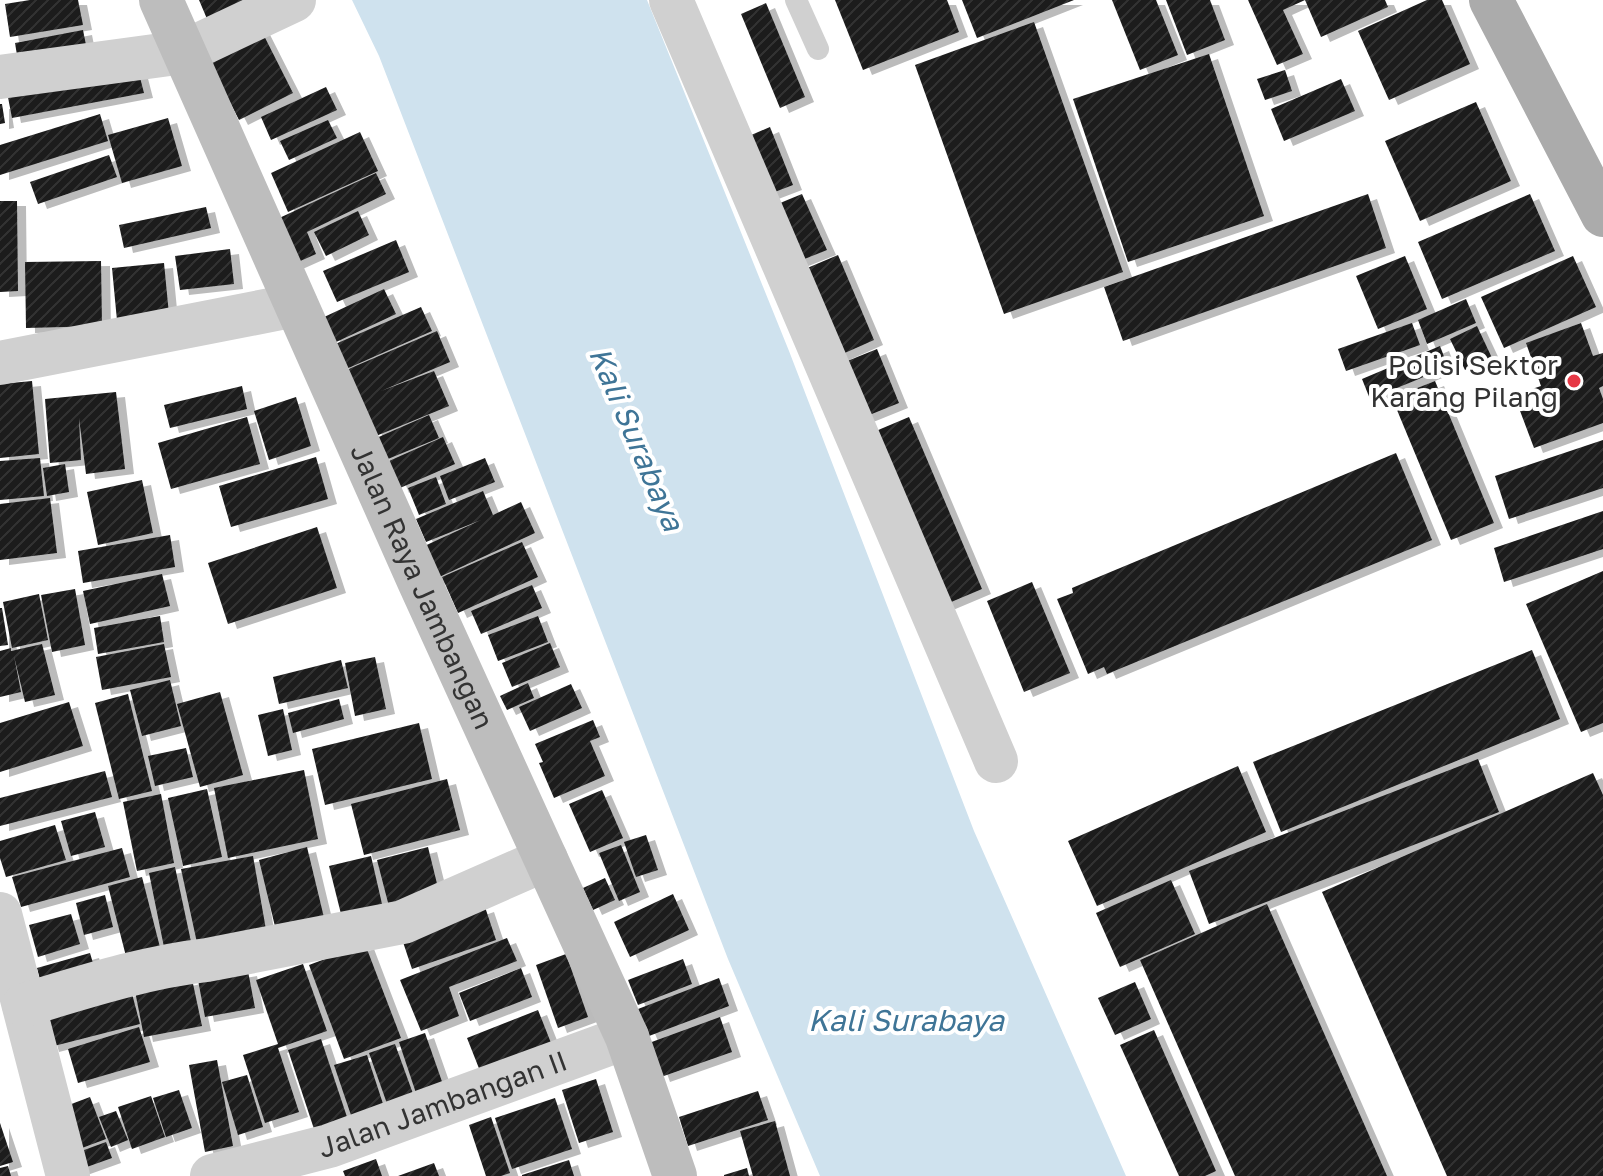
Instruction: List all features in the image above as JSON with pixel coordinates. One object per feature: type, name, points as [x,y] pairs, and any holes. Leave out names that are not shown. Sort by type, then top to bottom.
[{"type":"main road","name":"Jalan Raya Jambangan","points":[[161,0],[425,595],[627,1037],[675,1176]]},
{"type":"main road","points":[[1491,0],[1603,215]]},
{"type":"street","points":[[0,77],[184,52],[294,0]]},
{"type":"street","points":[[671,0],[996,761]]},
{"type":"street","points":[[0,363],[296,305]]},
{"type":"street","points":[[24,1005],[130,974],[403,922],[546,859]]},
{"type":"street","points":[[0,914],[68,1176]]},
{"type":"street","name":"Jalan Jambangan II","points":[[212,1176],[333,1161],[627,1037]]},
{"type":"lane","points":[[796,0],[818,49]]},
{"type":"water","name":"Kali Surabaya","points":[[352,0],[647,0],[789,351],[974,831],[1126,1176],[820,1176],[728,959],[379,56]]},
{"type":"building","points":[[30,0],[78,0],[83,25],[10,37],[5,4]]},
{"type":"building","points":[[199,0],[283,0],[213,33]]},
{"type":"building","points":[[835,0],[947,0],[959,32],[863,70]]},
{"type":"building","points":[[962,0],[1074,0],[977,38]]},
{"type":"building","points":[[1112,0],[1156,0],[1178,55],[1140,70]]},
{"type":"building","points":[[1166,0],[1210,0],[1225,40],[1187,55]]},
{"type":"building","points":[[1248,0],[1305,0],[1283,10],[1303,54],[1277,65]]},
{"type":"building","points":[[1305,0],[1385,0],[1388,7],[1321,37]]},
{"type":"building","points":[[1427,0],[1442,0],[1470,64],[1389,100],[1358,31]]},
{"type":"building","points":[[766,3],[805,97],[780,108],[741,14]]},
{"type":"building","points":[[255,18],[293,93],[239,120],[201,45]]},
{"type":"building","points":[[1034,22],[1123,272],[1004,314],[915,65]]},
{"type":"building","points":[[83,30],[89,60],[20,73],[15,43]]},
{"type":"building","points":[[1209,54],[1264,216],[1128,262],[1073,99]]},
{"type":"building","points":[[136,62],[144,93],[12,118],[5,82]]},
{"type":"building","points":[[1285,70],[1292,91],[1265,100],[1257,79]]},
{"type":"building","points":[[1341,79],[1355,111],[1284,141],[1271,109]]},
{"type":"building","points":[[326,87],[337,110],[271,140],[261,117]]},
{"type":"building","points":[[1476,102],[1511,181],[1420,221],[1385,141]]},
{"type":"building","points":[[0,104],[5,123],[0,124]]},
{"type":"building","points":[[100,114],[108,141],[0,175],[0,145]]},
{"type":"building","points":[[168,118],[182,166],[122,183],[108,135]]},
{"type":"building","points":[[328,120],[337,138],[289,160],[280,141]]},
{"type":"building","points":[[770,127],[793,185],[759,198],[735,142]]},
{"type":"building","points":[[360,132],[378,171],[288,212],[271,173]]},
{"type":"building","points":[[109,155],[117,177],[38,204],[30,182]]},
{"type":"building","points":[[376,173],[386,194],[307,232],[316,254],[287,267],[275,220]]},
{"type":"building","points":[[802,194],[827,250],[787,266],[763,210]]},
{"type":"building","points":[[1368,194],[1386,248],[1123,341],[1104,287]]},
{"type":"building","points":[[1530,194],[1555,251],[1442,299],[1418,242]]},
{"type":"building","points":[[0,201],[17,201],[18,291],[0,292]]},
{"type":"building","points":[[206,207],[211,228],[124,248],[119,225]]},
{"type":"building","points":[[358,211],[369,235],[326,256],[314,232]]},
{"type":"building","points":[[396,240],[409,272],[337,302],[323,271]]},
{"type":"building","points":[[230,249],[234,284],[180,290],[175,256]]},
{"type":"building","points":[[838,255],[874,340],[829,360],[793,274]]},
{"type":"building","points":[[1405,256],[1427,309],[1378,329],[1356,276]]},
{"type":"building","points":[[1573,256],[1596,307],[1504,348],[1481,297]]},
{"type":"building","points":[[101,261],[102,326],[26,328],[25,262]]},
{"type":"building","points":[[164,263],[170,325],[118,331],[112,268]]},
{"type":"building","points":[[384,289],[396,314],[334,343],[322,318]]},
{"type":"building","points":[[1466,299],[1476,323],[1427,344],[1418,320]]},
{"type":"building","points":[[421,307],[432,331],[344,370],[333,345]]},
{"type":"building","points":[[1412,323],[1420,345],[1346,371],[1338,349]]},
{"type":"building","points":[[1581,323],[1593,356],[1603,353],[1603,386],[1599,388],[1603,399],[1603,423],[1534,448],[1514,395],[1541,386],[1526,343]]},
{"type":"building","points":[[1477,326],[1492,358],[1465,370],[1450,339]]},
{"type":"building","points":[[437,331],[450,362],[381,391],[434,371],[449,406],[376,436],[344,371]]},
{"type":"building","points":[[1440,346],[1448,367],[1370,399],[1362,379]]},
{"type":"building","points":[[877,349],[899,403],[852,422],[830,368]]},
{"type":"building","points":[[32,381],[39,454],[0,458],[0,384]]},
{"type":"building","points":[[1435,381],[1494,523],[1451,540],[1392,398]]},
{"type":"building","points":[[242,386],[247,409],[170,428],[164,405]]},
{"type":"building","points":[[116,392],[125,469],[86,474],[79,418],[81,460],[50,463],[45,399]]},
{"type":"building","points":[[296,397],[311,446],[269,460],[254,411]]},
{"type":"building","points":[[429,415],[439,438],[383,461],[374,439]]},
{"type":"building","points":[[247,417],[260,464],[171,489],[158,443]]},
{"type":"building","points":[[909,417],[982,589],[937,608],[864,436]]},
{"type":"building","points":[[443,437],[455,464],[400,488],[389,461]]},
{"type":"building","points":[[1603,440],[1603,488],[1509,519],[1495,476]]},
{"type":"building","points":[[1396,453],[1432,540],[1107,674],[1104,667],[1088,674],[1057,599],[1073,593],[1072,588]]},
{"type":"building","points":[[316,457],[328,499],[231,527],[219,486]]},
{"type":"building","points":[[40,458],[44,496],[0,500],[0,461]]},
{"type":"building","points":[[485,458],[495,482],[449,500],[440,476]]},
{"type":"building","points":[[65,464],[69,492],[47,496],[43,468]]},
{"type":"building","points":[[436,477],[446,504],[419,515],[408,488]]},
{"type":"building","points":[[142,480],[153,533],[98,545],[87,492]]},
{"type":"building","points":[[483,491],[493,515],[521,502],[535,533],[435,579],[420,548],[481,520],[426,542],[416,519]]},
{"type":"building","points":[[50,498],[57,553],[0,560],[0,504]]},
{"type":"building","points":[[1603,511],[1603,549],[1504,582],[1494,548]]},
{"type":"building","points":[[317,527],[337,588],[228,624],[208,563]]},
{"type":"building","points":[[170,535],[175,567],[83,583],[78,551]]},
{"type":"building","points":[[522,542],[538,577],[458,613],[442,577]]},
{"type":"building","points":[[1603,571],[1603,723],[1581,732],[1526,604]]},
{"type":"building","points":[[162,574],[170,606],[90,624],[83,591]]},
{"type":"building","points":[[1032,582],[1070,673],[1024,692],[987,601]]},
{"type":"building","points":[[532,585],[542,608],[481,634],[471,611]]},
{"type":"building","points":[[75,589],[85,645],[52,652],[41,595]]},
{"type":"building","points":[[39,594],[48,640],[12,648],[3,602]]},
{"type":"building","points":[[0,608],[8,645],[0,646]]},
{"type":"building","points":[[160,616],[164,642],[98,654],[94,628]]},
{"type":"building","points":[[538,616],[548,642],[498,661],[488,635]]},
{"type":"building","points":[[550,643],[560,667],[512,687],[502,663]]},
{"type":"building","points":[[42,644],[55,695],[25,702],[14,656],[21,692],[0,697],[0,651]]},
{"type":"building","points":[[164,644],[171,677],[102,690],[96,657]]},
{"type":"building","points":[[1532,650],[1560,719],[1281,832],[1253,762]]},
{"type":"building","points":[[375,657],[386,709],[355,716],[345,663]]},
{"type":"building","points":[[341,660],[348,688],[279,704],[273,677]]},
{"type":"building","points":[[170,680],[181,726],[142,736],[130,690]]},
{"type":"building","points":[[528,683],[534,698],[507,710],[500,696]]},
{"type":"building","points":[[571,684],[582,708],[530,731],[519,707]]},
{"type":"building","points":[[220,692],[243,775],[200,787],[177,704]]},
{"type":"building","points":[[128,694],[152,791],[119,799],[95,703]]},
{"type":"building","points":[[339,699],[344,719],[293,733],[288,713]]},
{"type":"building","points":[[69,702],[83,746],[0,772],[0,723]]},
{"type":"building","points":[[283,709],[292,750],[268,756],[258,715]]},
{"type":"building","points":[[593,720],[600,737],[590,741],[605,776],[554,798],[539,763],[543,762],[535,744]]},
{"type":"building","points":[[419,723],[432,779],[325,805],[312,749]]},
{"type":"building","points":[[186,748],[193,777],[155,786],[148,756]]},
{"type":"building","points":[[1478,759],[1499,812],[1209,924],[1189,871]]},
{"type":"building","points":[[1238,766],[1266,832],[1097,906],[1068,841]]},
{"type":"building","points":[[304,770],[318,839],[228,858],[214,788]]},
{"type":"building","points":[[105,771],[112,797],[0,826],[0,798]]},
{"type":"building","points":[[1593,773],[1603,795],[1603,1176],[1447,1176],[1322,892]]},
{"type":"building","points":[[447,779],[460,830],[364,855],[351,804]]},
{"type":"building","points":[[207,789],[222,857],[183,866],[168,798]]},
{"type":"building","points":[[602,790],[623,838],[590,852],[569,804]]},
{"type":"building","points":[[161,794],[174,863],[137,871],[123,802]]},
{"type":"building","points":[[95,812],[105,847],[71,856],[61,821]]},
{"type":"building","points":[[55,825],[66,860],[6,877],[0,858],[0,841]]},
{"type":"building","points":[[646,835],[658,870],[636,877],[624,842]]},
{"type":"building","points":[[621,845],[640,892],[619,901],[599,853]]},
{"type":"building","points":[[307,847],[327,930],[279,943],[259,860]]},
{"type":"building","points":[[428,847],[441,900],[392,918],[377,860]]},
{"type":"building","points":[[122,848],[130,877],[21,907],[12,877]]},
{"type":"building","points":[[253,856],[268,941],[199,952],[181,869]]},
{"type":"building","points":[[371,856],[385,917],[344,926],[329,866]]},
{"type":"building","points":[[175,867],[193,951],[166,957],[149,873]]},
{"type":"building","points":[[142,877],[163,959],[129,968],[108,886]]},
{"type":"building","points":[[605,878],[615,900],[593,910],[583,888]]},
{"type":"building","points":[[1171,880],[1195,934],[1120,967],[1096,913]]},
{"type":"building","points":[[673,894],[689,930],[630,957],[614,922]]},
{"type":"building","points":[[105,895],[113,927],[84,935],[76,903]]},
{"type":"building","points":[[1267,904],[1387,1176],[1235,1176],[1140,960]]},
{"type":"building","points":[[485,907],[496,940],[412,969],[401,936]]},
{"type":"building","points":[[71,914],[80,944],[38,957],[29,925]]},
{"type":"building","points":[[507,938],[517,961],[449,987],[459,1016],[421,1031],[400,980]]},
{"type":"building","points":[[365,944],[401,1038],[344,1059],[309,965]]},
{"type":"building","points":[[90,953],[98,980],[44,995],[37,968]]},
{"type":"building","points":[[566,954],[588,1017],[558,1028],[536,965]]},
{"type":"building","points":[[683,959],[692,984],[638,1005],[628,980]]},
{"type":"building","points":[[303,964],[327,1031],[278,1048],[299,1112],[265,1123],[243,1055],[278,1044],[256,980]]},
{"type":"building","points":[[521,968],[532,997],[470,1021],[459,993]]},
{"type":"building","points":[[248,971],[255,1008],[205,1017],[198,980]]},
{"type":"building","points":[[719,978],[729,1006],[649,1036],[638,1009]]},
{"type":"building","points":[[192,979],[202,1026],[144,1037],[135,991]]},
{"type":"building","points":[[1135,982],[1151,1019],[1115,1035],[1098,998]]},
{"type":"building","points":[[131,990],[140,1024],[50,1047],[41,1013]]},
{"type":"building","points":[[538,1010],[553,1048],[482,1076],[467,1038]]},
{"type":"building","points":[[720,1017],[732,1052],[661,1077],[649,1043]]},
{"type":"building","points":[[139,1027],[150,1062],[78,1083],[68,1049]]},
{"type":"building","points":[[1154,1030],[1216,1171],[1205,1176],[1179,1176],[1120,1045]]},
{"type":"building","points":[[425,1033],[446,1093],[419,1102],[399,1042]]},
{"type":"building","points":[[321,1039],[347,1117],[314,1129],[288,1050]]},
{"type":"building","points":[[395,1044],[416,1102],[390,1112],[369,1053]]},
{"type":"building","points":[[367,1055],[388,1119],[356,1130],[334,1065]]},
{"type":"building","points":[[217,1060],[233,1146],[205,1152],[189,1065]]},
{"type":"building","points":[[247,1075],[263,1127],[238,1135],[222,1082]]},
{"type":"building","points":[[596,1079],[613,1132],[579,1143],[562,1090]]},
{"type":"building","points":[[179,1090],[192,1128],[166,1137],[153,1098]]},
{"type":"building","points":[[758,1091],[768,1120],[688,1146],[679,1117]]},
{"type":"building","points":[[151,1096],[165,1137],[132,1149],[118,1107]]},
{"type":"building","points":[[90,1097],[106,1139],[74,1151],[58,1109]]},
{"type":"building","points":[[555,1098],[572,1149],[512,1169],[495,1118]]},
{"type":"building","points":[[116,1111],[128,1140],[111,1147],[99,1117]]},
{"type":"building","points":[[491,1117],[510,1173],[501,1176],[486,1176],[469,1125]]},
{"type":"building","points":[[775,1121],[790,1176],[753,1176],[740,1131]]},
{"type":"building","points":[[0,1123],[13,1162],[0,1166]]},
{"type":"building","points":[[106,1142],[112,1158],[70,1173],[65,1157]]},
{"type":"building","points":[[376,1159],[382,1176],[345,1176],[343,1171]]},
{"type":"building","points":[[569,1160],[574,1176],[522,1176],[522,1175]]},
{"type":"building","points":[[434,1163],[439,1176],[398,1176]]},
{"type":"building","points":[[8,1166],[11,1176],[0,1176],[0,1168]]},
{"type":"building","points":[[747,1168],[749,1176],[724,1176],[724,1175]]},
{"type":"place","name":"Polisi Sektor Karang Pilang","points":[[1574,381]]}]
